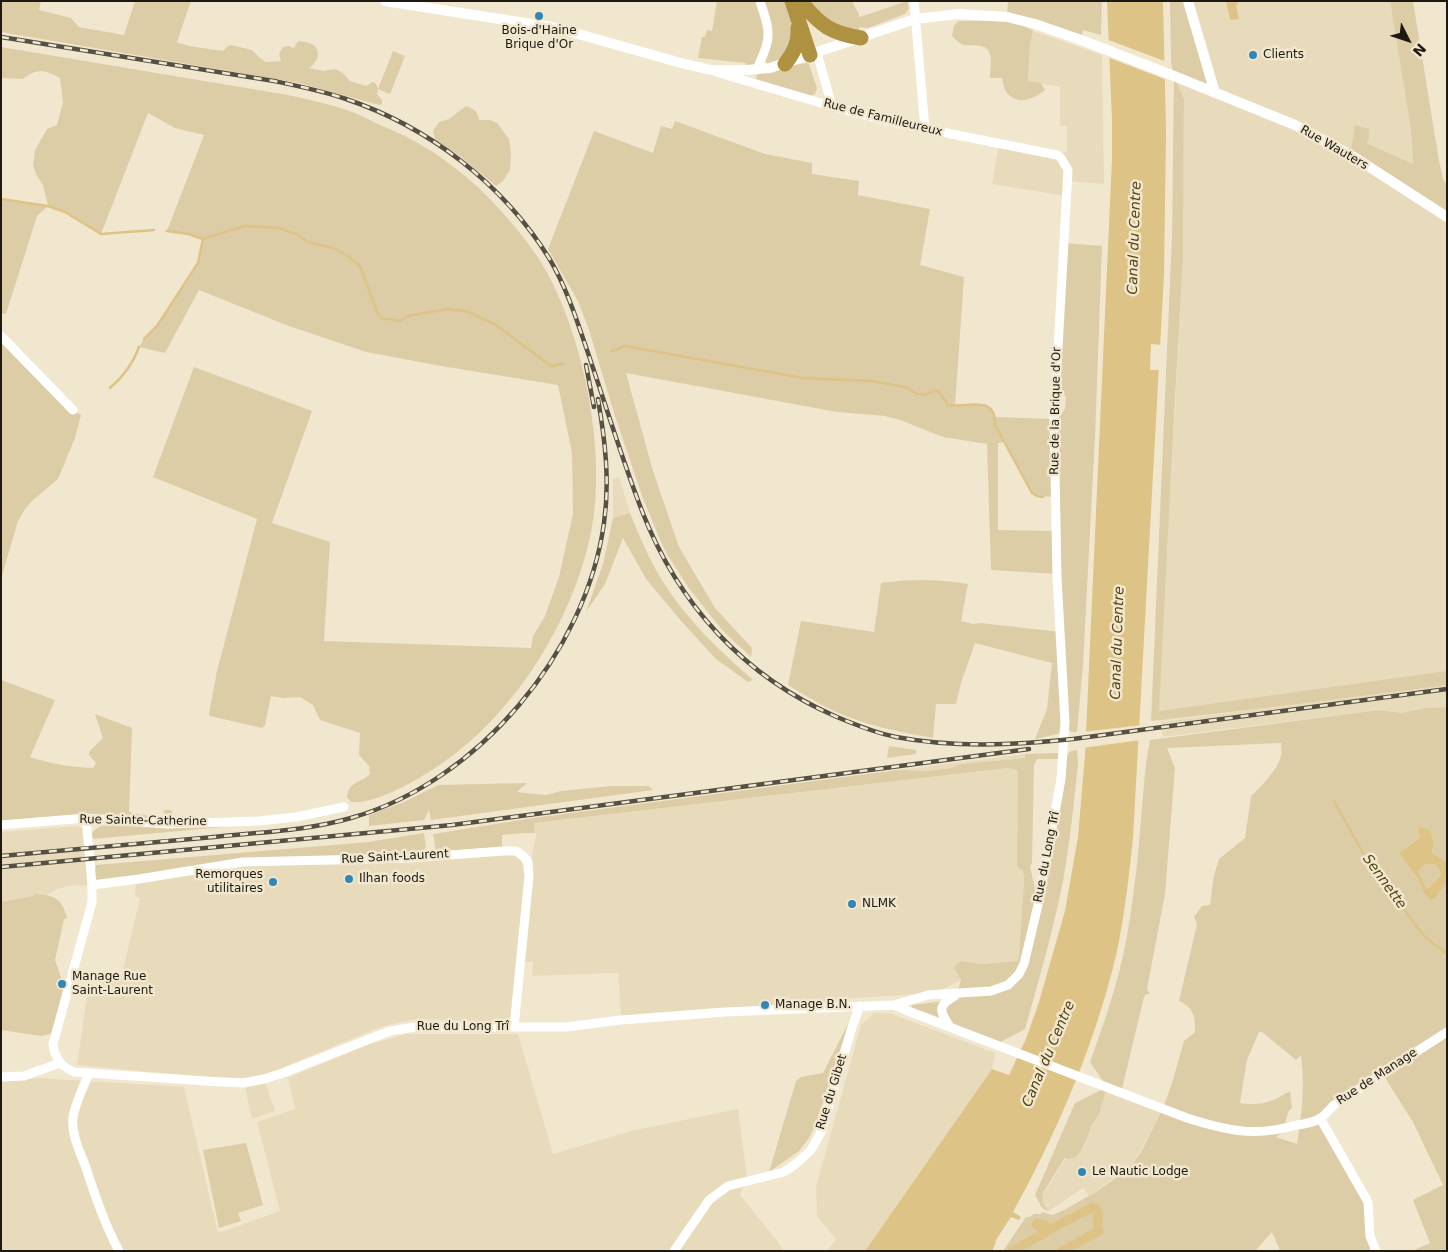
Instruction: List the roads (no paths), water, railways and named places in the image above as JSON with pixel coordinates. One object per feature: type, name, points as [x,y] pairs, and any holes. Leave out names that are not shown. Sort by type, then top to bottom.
[{"type":"highway","points":[[785,64],[793,53],[799,36],[799,2]]},
{"type":"highway","points":[[799,2],[822,25],[839,33],[861,38]]},
{"type":"highway","points":[[799,2],[817,46],[814,54]]},
{"type":"highway","points":[[798,19],[814,54]]},
{"type":"street","name":"Rue de Familleureux","points":[[385,1],[557,28],[892,122],[1057,155]]},
{"type":"street","points":[[757,70],[768,34],[767,22],[760,1]]},
{"type":"street","points":[[914,1],[925,129]]},
{"type":"street","points":[[1188,1],[1215,93]]},
{"type":"street","name":"Rue de Familleureux","points":[[711,70],[757,70],[785,64],[916,19],[960,14],[1007,17],[1081,40]]},
{"type":"street","name":"Rue Wauters","points":[[1081,40],[1310,132],[1354,157],[1447,217]]},
{"type":"street","points":[[814,54],[832,106]]},
{"type":"street","name":"Rue de la Brique d'Or","points":[[1057,155],[1062,158],[1068,170],[1054,419],[1057,574],[1063,671]]},
{"type":"street","points":[[1,336],[73,410]]},
{"type":"street","name":"Rue du Long Trî","points":[[60,1063],[66,1069],[89,1074],[244,1083],[283,1073],[399,1029],[431,1026],[566,1028],[621,1020],[799,1008],[894,1005],[928,996],[1001,989],[1019,974],[1024,964],[1038,905],[1061,779],[1065,722],[1063,671]]},
{"type":"street","name":"Rue Sainte-Catherine","points":[[1,825],[86,818],[167,824],[253,821],[296,817],[344,807]]},
{"type":"street","points":[[1,1078],[24,1076],[60,1063],[54,1053],[53,1044],[91,908],[91,867],[86,818]]},
{"type":"street","name":"Rue Saint-Laurent","points":[[92,885],[243,862],[410,858],[516,851],[528,862],[529,876],[514,1028]]},
{"type":"street","points":[[950,1028],[944,1017],[942,1005],[957,994]]},
{"type":"street","points":[[894,1005],[950,1028]]},
{"type":"street","name":"Rue du Gibet","points":[[674,1251],[708,1200],[728,1186],[784,1172],[797,1164],[811,1150],[821,1132],[852,1024],[860,1006]]},
{"type":"street","name":"Rue de Manage","points":[[950,1028],[997,1044],[1187,1118],[1216,1127],[1262,1132],[1320,1118],[1354,1091],[1447,1032]]},
{"type":"street","points":[[89,1074],[73,1118],[74,1134],[101,1213],[119,1251]]},
{"type":"street","points":[[1320,1118],[1368,1202],[1370,1236],[1376,1251]]},
{"type":"water","name":"Canal du Centre","points":[[1107,1],[1163,1],[1166,131],[1164,275],[1133,838],[1120,937],[1109,984],[1074,1085],[1045,1150],[1013,1212],[1021,1217],[1019,1220],[1011,1217],[996,1240],[992,1251],[865,1251],[992,1069],[1009,1075],[1026,1039],[1039,1002],[1065,911],[1078,837],[1085,755],[1112,159]]},
{"type":"water","points":[[1226,1],[1237,1],[1239,19],[1230,19]]},
{"type":"water","points":[[1420,826],[1430,830],[1434,841],[1432,853],[1447,862],[1447,882],[1435,898],[1431,900],[1424,893],[1418,879],[1399,853],[1420,837],[1418,831]],"holes":[[[1424,865],[1436,865],[1441,874],[1429,888],[1426,887],[1419,870]]]},
{"type":"waterway","points":[[1,199],[48,206],[65,212],[101,234],[154,230]]},
{"type":"waterway","points":[[167,231],[188,234],[203,239],[244,226],[279,228],[296,234],[308,242],[333,248],[348,256],[360,266],[377,312],[382,319],[400,321],[408,316],[447,309],[466,311],[496,325],[551,366],[563,364]]},
{"type":"waterway","points":[[144,339],[157,326],[198,263],[203,239]]},
{"type":"waterway","points":[[612,351],[625,346],[802,378],[871,381],[906,387],[917,394],[925,395],[936,390],[948,405],[979,404],[986,406],[991,409],[995,425],[1032,493],[1043,497]]},
{"type":"waterway","points":[[110,388],[128,369],[139,347]]},
{"type":"waterway","name":"Sennette","points":[[1334,801],[1363,853],[1411,919],[1425,937],[1447,954]]},
{"type":"waterway","points":[[1012,1251],[1045,1233],[1044,1230],[1036,1225],[1037,1223],[1045,1225],[1049,1230],[1093,1207],[1095,1208],[1098,1214],[1099,1231],[1062,1251]]},
{"type":"railway","points":[[1,37],[274,81],[310,89],[346,99],[377,111],[435,142],[461,161],[510,206],[530,231],[555,269],[576,317],[642,511],[657,545],[695,607],[718,634],[744,659],[772,681],[803,700],[837,717],[896,737],[940,743],[1029,743],[1073,739],[1447,689]]},
{"type":"railway","points":[[586,365],[594,407]]},
{"type":"railway","points":[[1,856],[317,826],[351,818],[398,800],[442,775],[482,743],[518,706],[550,664],[575,619],[593,572],[606,507],[606,460],[598,399]]},
{"type":"railway","points":[[1,867],[452,825],[1029,749]]},
{"type":"place","name":"Bois-d'Haine Brique d'Or","points":[[539,16]]},
{"type":"place","name":"Clients","points":[[1253,55]]},
{"type":"place","name":"Ilhan foods","points":[[349,879]]},
{"type":"place","name":"Remorques utilitaires","points":[[273,882]]},
{"type":"place","name":"NLMK","points":[[852,904]]},
{"type":"place","name":"Manage Rue Saint-Laurent","points":[[62,984]]},
{"type":"place","name":"Manage B.N.","points":[[765,1005]]},
{"type":"place","name":"Le Nautic Lodge","points":[[1082,1172]]}]
